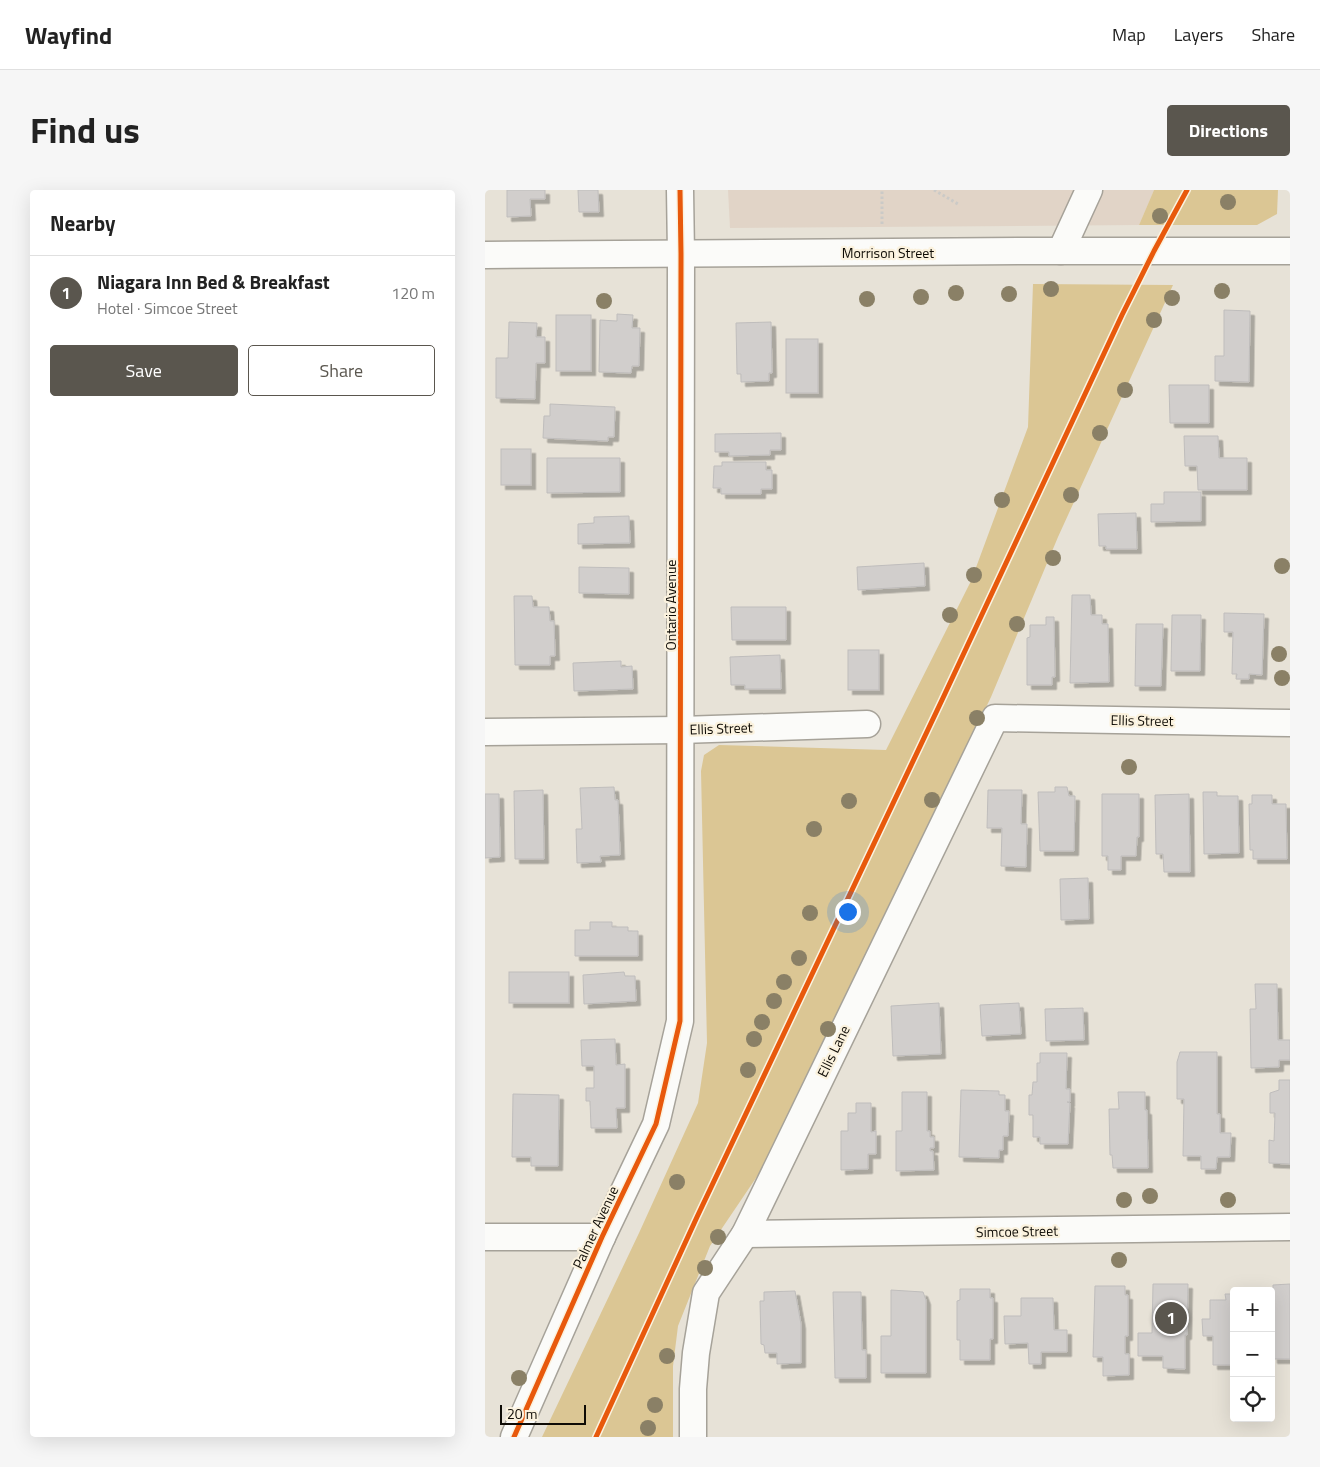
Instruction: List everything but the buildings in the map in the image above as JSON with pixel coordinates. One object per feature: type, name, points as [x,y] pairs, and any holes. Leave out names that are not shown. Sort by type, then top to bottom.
[{"type":"street","name":"Ontario Avenue","points":[[680,190],[680,1020]]},
{"type":"street","points":[[1061,252],[1089,190]]},
{"type":"street","name":"Morrison Street","points":[[485,255],[882,252],[1290,252]]},
{"type":"street","name":"Ellis Street","points":[[995,718],[1290,723]]},
{"type":"street","name":"Ellis Lane","points":[[693,1437],[693,1389],[696,1353],[706,1293],[745,1234],[995,718]]},
{"type":"street","name":"Ellis Street","points":[[485,732],[681,730],[867,724]]},
{"type":"street","name":"Palmer Avenue","points":[[514,1437],[602,1237],[656,1124],[680,1020]]},
{"type":"street","name":"Simcoe Street","points":[[745,1234],[1290,1227]]},
{"type":"street","points":[[485,1237],[602,1237]]},
{"type":"path","points":[[882,190],[882,252]]},
{"type":"path","points":[[934,190],[958,204]]},
{"type":"shaded area","points":[[728,190],[1154,190],[1139,225],[730,228]]},
{"type":"shaded area","points":[[1154,190],[1278,190],[1277,214],[1257,225],[1139,225]]},
{"type":"shaded area","points":[[1033,284],[1173,285],[1058,537],[991,697],[760,1172],[710,1246],[678,1326],[673,1366],[673,1437],[542,1437],[639,1233],[698,1103],[707,1043],[701,771],[704,755],[719,745],[886,750],[971,581],[1028,427]]},
{"type":"cycle path","points":[[514,1437],[602,1237],[656,1124],[680,1021],[680,190]]},
{"type":"cycle path","points":[[596,1437],[697,1217],[1122,315],[1187,190]]},
{"type":"place","name":"Niagara Inn Bed & Breakfast","points":[[1171,1318]]}]
